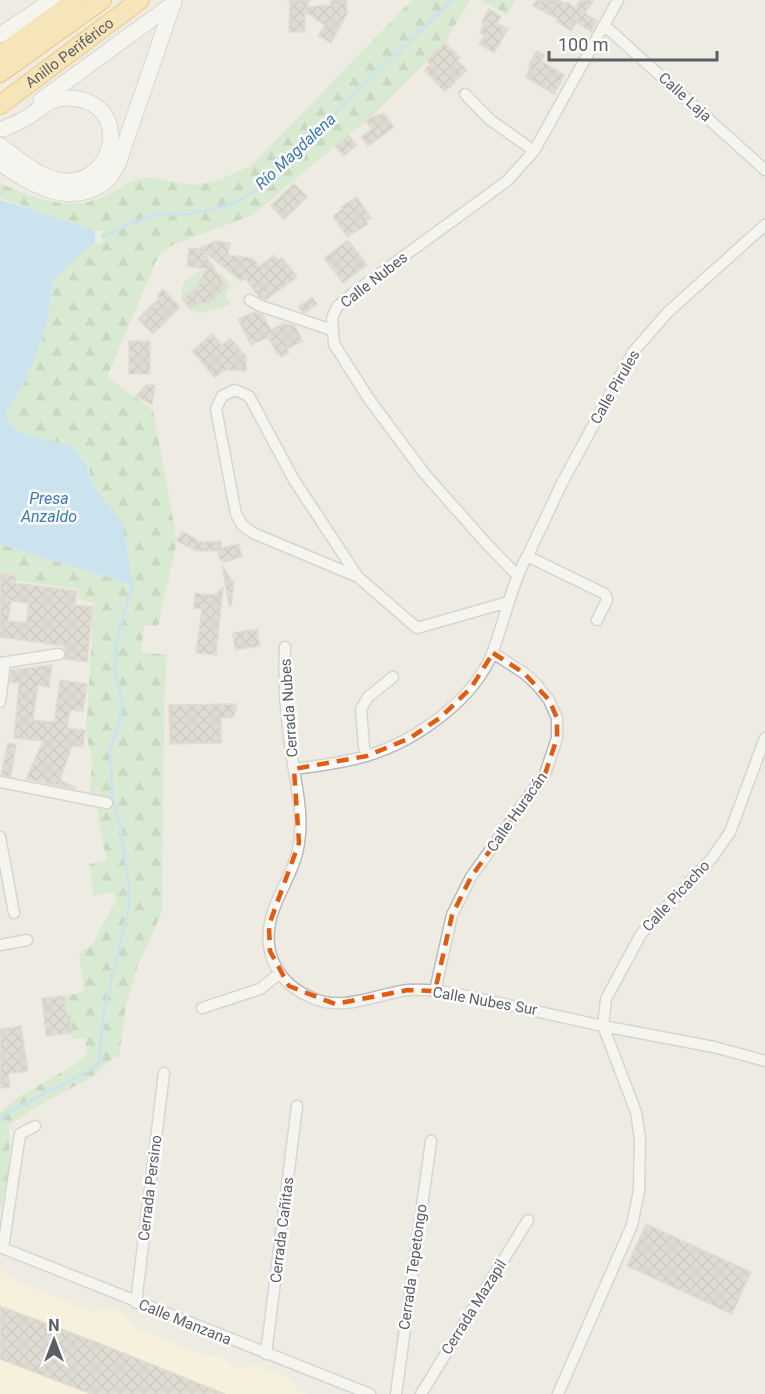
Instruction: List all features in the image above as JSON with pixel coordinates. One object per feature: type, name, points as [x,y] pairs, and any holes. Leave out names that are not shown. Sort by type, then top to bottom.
[{"type":"highway","points":[[0,48],[67,0]]},
{"type":"highway","points":[[0,57],[76,0]]},
{"type":"highway","points":[[0,73],[102,0]]},
{"type":"highway","points":[[0,90],[124,0]]},
{"type":"highway","name":"Anillo Periférico","points":[[0,105],[140,0]]},
{"type":"highway","points":[[0,57],[19,47],[52,36]]},
{"type":"main road","points":[[0,35],[53,0]]},
{"type":"main road","points":[[1,129],[175,2]]},
{"type":"main road","points":[[0,163],[34,185],[54,193],[74,193],[92,189],[106,182],[118,164],[175,2]]},
{"type":"main road","points":[[0,145],[46,176],[62,180],[76,180],[90,175],[100,166],[108,152],[112,132],[103,113],[83,101],[57,99],[26,118],[1,129]]},
{"type":"street","name":"Calle Nubes","points":[[332,330],[332,318],[336,307],[507,181],[534,150],[618,0]]},
{"type":"street","name":"Calle Laja","points":[[604,25],[717,125],[765,171]]},
{"type":"street","points":[[465,94],[489,119],[534,150]]},
{"type":"street","name":"Calle Pirules","points":[[294,769],[367,756],[410,738],[441,717],[471,688],[493,653],[517,575],[562,483],[633,352],[668,312],[765,225]]},
{"type":"street","points":[[250,300],[258,305],[332,330],[334,344],[396,436],[454,508],[517,575]]},
{"type":"street","points":[[358,577],[253,533],[242,525],[235,508],[216,409],[219,399],[226,393],[236,390],[249,396],[294,480],[358,577],[417,628],[508,602]]},
{"type":"street","points":[[528,555],[604,594],[607,600],[597,620]]},
{"type":"street","name":"Cerrada Nubes","points":[[285,647],[284,673],[294,769]]},
{"type":"street","name":"Calle Huracán","points":[[435,991],[452,915],[471,877],[545,774],[557,738],[557,718],[549,700],[524,673],[493,653]]},
{"type":"street","points":[[0,702],[2,663],[59,654]]},
{"type":"street","points":[[367,756],[362,709],[368,697],[393,678]]},
{"type":"street","name":"Calle Picacho","points":[[558,1394],[632,1225],[639,1191],[640,1139],[636,1112],[603,1026],[606,999],[641,934],[712,858],[730,831],[765,738]]},
{"type":"street","points":[[202,1008],[260,988],[279,974],[270,951],[268,925],[276,901],[294,864],[299,843],[300,805],[294,769]]},
{"type":"street","points":[[0,782],[107,803]]},
{"type":"street","points":[[0,837],[14,913]]},
{"type":"street","points":[[0,945],[27,940]]},
{"type":"street","name":"Calle Nubes Sur","points":[[279,974],[290,986],[312,998],[335,1004],[367,1000],[408,990],[435,991],[525,1007],[603,1026],[714,1047],[765,1061]]},
{"type":"street","name":"Cerrada Persino","points":[[136,1303],[164,1073]]},
{"type":"street","name":"Cerrada Cañitas","points":[[266,1354],[297,1106]]},
{"type":"street","points":[[1,1248],[20,1134],[35,1126]]},
{"type":"street","name":"Cerrada Tepetongo","points":[[396,1394],[430,1141]]},
{"type":"street","name":"Cerrada Mazapil","points":[[421,1394],[528,1220]]},
{"type":"street","name":"Calle Manzana","points":[[1,1248],[370,1394]]},
{"type":"highlighted area","points":[[493,653],[524,673],[549,700],[557,718],[557,738],[545,774],[471,877],[452,915],[435,991],[408,990],[335,1004],[289,986],[270,951],[269,925],[299,843],[294,769],[367,756],[410,738],[441,717],[471,688]]},
{"type":"shaded area","points":[[0,1268],[12,1279],[93,1312],[105,1309],[118,1311],[129,1318],[137,1328],[205,1356],[220,1355],[236,1368],[255,1365],[289,1377],[298,1390],[306,1394],[0,1394]]},
{"type":"green space","points":[[412,0],[470,0],[448,37],[449,39],[366,122],[253,215],[172,245],[161,253],[107,377],[153,410],[177,541],[158,626],[144,625],[141,652],[167,655],[164,704],[162,912],[138,965],[126,1005],[119,1057],[115,1057],[92,1077],[36,1107],[8,1126],[9,1158],[0,1213],[0,1112],[20,1096],[76,1064],[87,1053],[85,1038],[72,1039],[70,1015],[67,1015],[64,996],[84,992],[79,954],[92,945],[117,899],[114,892],[94,896],[89,864],[107,860],[100,832],[97,804],[89,801],[92,762],[86,732],[94,603],[79,599],[79,589],[17,581],[18,575],[0,572],[0,544],[133,585],[122,522],[93,486],[88,465],[72,446],[24,434],[7,422],[7,409],[25,382],[46,329],[53,280],[88,247],[95,243],[102,244],[103,231],[95,231],[0,198],[0,183],[37,198],[76,204],[102,197],[138,179],[155,178],[185,184],[202,184],[219,180],[251,166]]},
{"type":"green space","points":[[481,0],[515,0],[507,15]]},
{"type":"green space","points":[[203,270],[222,274],[230,285],[226,295],[231,304],[199,313],[186,305],[182,299],[183,285],[187,279]]},
{"type":"water","name":"Presa Anzaldo","points":[[0,200],[95,231],[95,243],[53,280],[46,329],[25,382],[7,409],[7,422],[24,434],[72,446],[87,465],[93,486],[122,522],[133,585],[0,544]]},
{"type":"building","points":[[287,0],[310,0],[306,7],[331,5],[331,0],[347,0],[347,14],[331,43],[318,36],[325,25],[305,12],[305,32],[289,32],[290,2]]},
{"type":"building","points":[[536,0],[559,0],[575,8],[580,0],[594,0],[585,13],[597,21],[591,32],[577,22],[571,31],[556,21],[558,19],[533,6]]},
{"type":"building","points":[[489,9],[501,16],[497,23],[508,29],[494,53],[479,44],[485,35],[480,33],[483,27],[482,21]]},
{"type":"building","points":[[445,43],[460,58],[457,60],[467,70],[445,92],[424,70],[430,65],[427,61]]},
{"type":"building","points":[[537,51],[545,55],[541,61],[565,75],[554,94],[525,77],[530,68],[528,66]]},
{"type":"building","points":[[384,113],[394,127],[368,146],[361,137],[371,129],[365,120]]},
{"type":"building","points":[[348,135],[357,145],[344,156],[335,146]]},
{"type":"building","points":[[294,183],[307,197],[284,220],[271,205]]},
{"type":"building","points":[[357,197],[371,218],[366,221],[368,224],[347,237],[333,216],[343,209],[341,207]]},
{"type":"building","points":[[348,240],[367,265],[343,283],[324,258]]},
{"type":"building","points":[[216,241],[230,243],[228,255],[252,258],[260,266],[274,255],[278,260],[282,257],[297,277],[266,300],[260,298],[245,278],[241,281],[203,251],[226,287],[209,303],[202,303],[190,309],[182,298],[194,290],[207,269],[187,266],[189,248],[197,249]]},
{"type":"building","points":[[163,289],[180,307],[153,334],[138,319],[159,298],[157,296]]},
{"type":"building","points":[[312,297],[317,304],[305,313],[302,312],[298,307]]},
{"type":"building","points":[[254,312],[263,315],[271,330],[285,323],[295,326],[303,341],[287,349],[289,353],[281,357],[268,337],[251,345],[238,319]]},
{"type":"building","points":[[212,334],[222,345],[230,338],[246,356],[246,371],[224,370],[215,378],[192,351]]},
{"type":"building","points":[[129,341],[150,341],[150,374],[129,374]]},
{"type":"building","points":[[146,385],[155,385],[152,405],[136,396]]},
{"type":"building","points":[[182,531],[201,542],[221,541],[221,548],[239,544],[242,557],[224,562],[223,559],[220,560],[218,551],[196,551],[177,541]]},
{"type":"building","points":[[222,565],[234,584],[231,606],[229,606]]},
{"type":"building","points":[[0,573],[17,576],[15,583],[77,591],[75,605],[93,607],[87,662],[64,659],[66,653],[64,646],[0,637]],"holes":[[[11,601],[29,603],[26,623],[8,621]]]},
{"type":"building","points":[[223,588],[216,655],[196,653],[202,609],[194,608],[195,593],[214,595]]},
{"type":"building","points":[[257,629],[260,646],[235,650],[233,633]]},
{"type":"building","points":[[52,665],[49,687],[38,685],[33,720],[54,722],[60,680],[87,684],[83,711],[70,710],[67,728],[85,730],[83,747],[72,746],[60,780],[75,787],[74,789],[26,779],[43,741],[14,738],[19,683],[10,682],[12,670]]},
{"type":"building","points":[[236,704],[233,717],[221,718],[221,743],[170,744],[169,705]]},
{"type":"building","points":[[8,743],[16,744],[11,777],[1,775]]},
{"type":"building","points":[[64,996],[67,1015],[70,1015],[72,1033],[46,1036],[42,998]]},
{"type":"building","points":[[21,1026],[28,1071],[8,1074],[10,1087],[0,1088],[0,1029]]},
{"type":"building","points":[[646,1224],[751,1272],[732,1314],[627,1266]]},
{"type":"building","points":[[0,1306],[225,1394],[91,1394],[0,1359]]},
{"type":"waterway","name":"Río Magdalena","points":[[102,237],[156,215],[191,214],[234,204],[260,187],[452,0]]},
{"type":"waterway","points":[[0,1119],[99,1063],[103,1015],[129,907],[129,887],[120,824],[112,795],[110,748],[121,718],[122,698],[114,670],[118,634],[132,583]]}]
